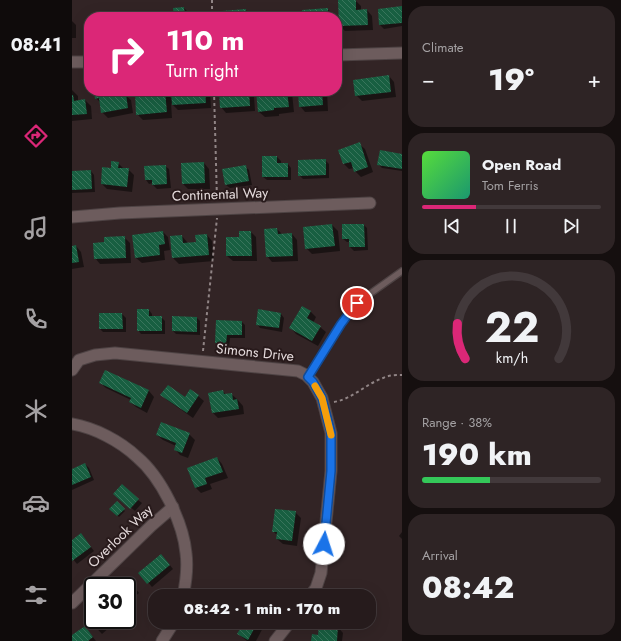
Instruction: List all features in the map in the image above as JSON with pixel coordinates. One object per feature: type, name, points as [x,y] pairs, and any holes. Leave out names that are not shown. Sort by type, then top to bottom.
[{"type":"street","points":[[342,55],[402,53]]},
{"type":"street","points":[[72,62],[84,62]]},
{"type":"street","name":"Continental Way","points":[[72,217],[120,213],[370,203]]},
{"type":"street","name":"Simons Drive","points":[[72,370],[79,360],[95,355],[115,353],[298,371],[308,377],[313,382],[322,398],[331,433],[331,471],[321,573],[315,589]]},
{"type":"street","points":[[72,424],[95,430],[123,446],[138,458],[152,474],[173,507],[184,537],[187,570],[184,589]]},
{"type":"street","name":"Overlook Way","points":[[72,603],[173,507]]},
{"type":"street","points":[[162,641],[170,629]]},
{"type":"street","points":[[275,641],[284,629]]},
{"type":"lane","points":[[308,377],[341,324],[357,303],[402,271]]},
{"type":"path","points":[[212,0],[212,12]]},
{"type":"path","points":[[202,361],[218,209],[214,96]]},
{"type":"path","points":[[323,403],[340,401],[384,377],[402,375]]},
{"type":"building","points":[[338,0],[356,0],[356,10],[367,9],[368,25],[342,26],[342,12],[338,12]]},
{"type":"building","points":[[402,6],[402,23],[379,25],[378,9]]},
{"type":"building","points":[[184,7],[184,12],[173,12],[173,8]]},
{"type":"building","points":[[328,8],[328,12],[302,12],[302,10]]},
{"type":"building","points":[[246,9],[246,12],[222,12]]},
{"type":"building","points":[[389,75],[391,92],[355,96],[353,80]]},
{"type":"building","points":[[72,95],[74,101],[85,99],[87,114],[72,115]]},
{"type":"building","points":[[95,96],[126,96],[128,108],[101,113],[99,98],[95,99]]},
{"type":"building","points":[[135,96],[165,96],[167,112],[136,115]]},
{"type":"building","points":[[171,96],[205,96],[206,103],[172,105]]},
{"type":"building","points":[[219,96],[249,96],[250,106],[220,108]]},
{"type":"building","points":[[256,96],[288,96],[289,107],[274,108],[274,110],[258,112]]},
{"type":"building","points":[[298,96],[322,96],[323,105],[299,107]]},
{"type":"building","points":[[360,142],[368,167],[354,172],[351,162],[343,164],[338,150]]},
{"type":"building","points":[[380,150],[402,154],[402,169],[377,165]]},
{"type":"building","points":[[262,156],[277,156],[277,163],[288,163],[288,177],[262,177]]},
{"type":"building","points":[[326,159],[326,175],[298,176],[298,160]]},
{"type":"building","points":[[111,161],[119,162],[118,168],[129,168],[127,187],[101,184],[102,167],[111,168]]},
{"type":"building","points":[[204,162],[205,183],[182,184],[181,163]]},
{"type":"building","points":[[166,165],[167,184],[152,185],[152,180],[145,180],[144,166]]},
{"type":"building","points":[[246,165],[249,181],[225,185],[222,169]]},
{"type":"building","points":[[91,170],[92,189],[72,190],[72,171]]},
{"type":"building","points":[[332,224],[335,246],[305,249],[303,227]]},
{"type":"building","points":[[342,224],[364,224],[365,247],[349,247],[349,239],[342,239]]},
{"type":"building","points":[[277,228],[278,234],[292,233],[293,256],[266,257],[264,229]]},
{"type":"building","points":[[163,231],[165,244],[159,245],[160,255],[135,258],[132,235]]},
{"type":"building","points":[[239,231],[251,231],[252,256],[226,256],[226,237],[239,237]]},
{"type":"building","points":[[207,234],[209,255],[172,258],[170,236],[182,235],[183,243],[196,242],[195,235]]},
{"type":"building","points":[[125,236],[126,258],[94,259],[93,243],[104,242],[104,237]]},
{"type":"building","points":[[76,245],[79,262],[72,263],[72,246]]},
{"type":"building","points":[[302,306],[311,311],[307,318],[321,326],[312,341],[289,328]]},
{"type":"building","points":[[137,309],[149,309],[149,316],[162,316],[162,331],[137,331]]},
{"type":"building","points":[[258,309],[281,313],[279,328],[256,325]]},
{"type":"building","points":[[99,313],[122,313],[123,329],[99,329]]},
{"type":"building","points":[[172,316],[197,317],[197,332],[172,331]]},
{"type":"building","points":[[216,320],[242,321],[242,335],[227,335],[226,344],[215,343]]},
{"type":"building","points":[[105,370],[149,390],[141,408],[129,402],[131,398],[99,383]]},
{"type":"building","points":[[168,385],[185,397],[190,389],[199,395],[187,413],[160,395]]},
{"type":"building","points":[[223,390],[224,394],[232,393],[233,400],[237,399],[239,409],[212,413],[208,393]]},
{"type":"building","points":[[161,422],[190,433],[182,453],[174,450],[176,443],[156,435]]},
{"type":"building","points":[[217,457],[223,472],[205,478],[207,484],[195,488],[187,468]]},
{"type":"building","points":[[85,463],[91,477],[72,485],[72,469]]},
{"type":"building","points":[[122,484],[139,499],[130,509],[113,494]]},
{"type":"building","points":[[117,501],[125,509],[117,516],[109,509]]},
{"type":"building","points":[[275,509],[296,511],[292,541],[276,539],[277,532],[272,532]]},
{"type":"building","points":[[81,533],[91,547],[72,561],[72,540]]},
{"type":"building","points":[[161,554],[170,565],[147,584],[138,573]]},
{"type":"building","points":[[84,627],[84,629],[87,629],[93,637],[88,641],[72,641],[72,635]]},
{"type":"building","points":[[240,629],[254,629],[248,640],[237,634]]},
{"type":"building","points":[[319,629],[338,629],[337,641],[311,641],[312,634],[318,635]]},
{"type":"slow traffic","points":[[315,386],[322,398],[331,435]]},
{"type":"route","points":[[324,544],[331,471],[331,433],[322,398],[313,382],[308,377],[341,324],[357,303]]}]
